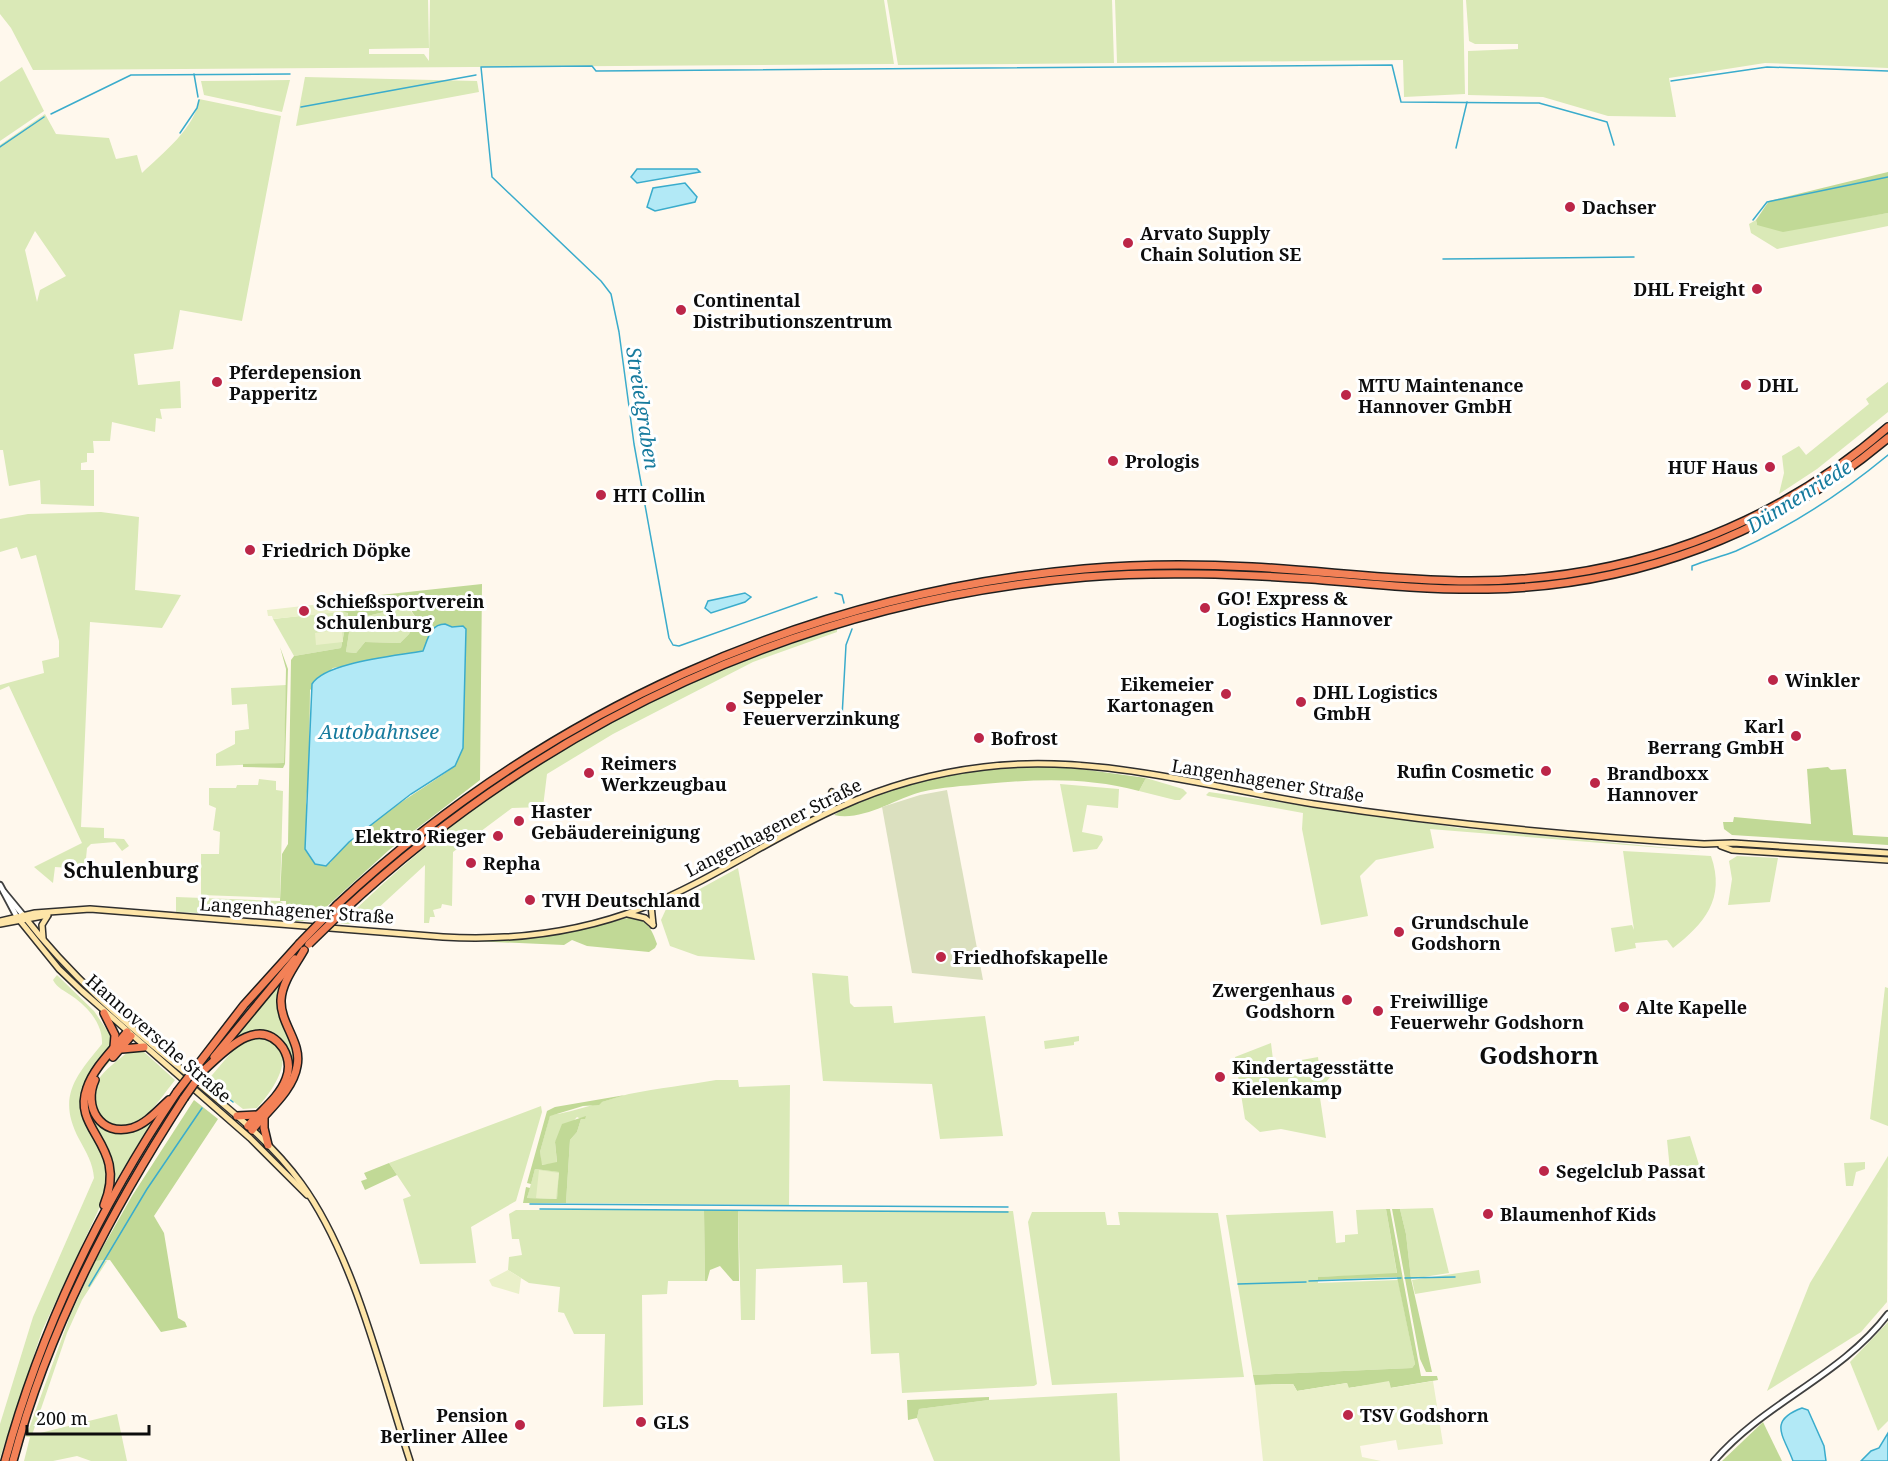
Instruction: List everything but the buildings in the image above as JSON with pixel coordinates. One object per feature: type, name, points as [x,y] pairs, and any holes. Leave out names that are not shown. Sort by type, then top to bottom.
[{"type":"highway","points":[[13,1461],[38,1381],[81,1277],[123,1196],[196,1066],[244,1005],[340,909],[439,818],[547,744],[621,702],[749,645],[831,617],[900,598],[980,582],[1086,569],[1196,565],[1469,581],[1527,580],[1590,572],[1686,546],[1752,519],[1828,474],[1888,427]]},
{"type":"highway","points":[[340,909],[443,825],[552,750],[683,681],[762,648],[822,628],[942,598],[1087,577],[1165,573],[1228,574],[1479,589],[1527,587],[1591,579],[1689,554],[1756,525],[1832,481],[1888,438]]},
{"type":"highway","points":[[5,1461],[48,1333],[90,1240],[144,1144],[181,1095],[304,946]]},
{"type":"highway","points":[[237,1116],[261,1115],[283,1094],[297,1068],[296,1044],[282,1011],[281,1001],[283,987],[304,946]]},
{"type":"highway","points":[[104,1013],[115,1035],[115,1051],[95,1080],[90,1096],[93,1112],[103,1124],[122,1130],[135,1128],[181,1095]]},
{"type":"highway","points":[[90,1240],[91,1231],[110,1187],[111,1166],[104,1147],[85,1114],[84,1096],[91,1079],[130,1032]]},
{"type":"highway","points":[[203,1071],[243,1037],[258,1035],[274,1039],[286,1054],[289,1071],[279,1091],[248,1131]]},
{"type":"highway","points":[[115,1051],[130,1046],[144,1047]]},
{"type":"highway","points":[[261,1115],[268,1145]]},
{"type":"main road","name":"Langenhagener Straße","points":[[0,922],[55,912],[101,909],[443,937],[490,938],[567,930],[643,908],[853,801],[936,773],[988,766],[1060,764],[1121,771],[1298,801],[1462,825],[1578,837],[1720,845],[1733,843],[1888,853]]},
{"type":"main road","points":[[832,792],[843,799],[853,801]]},
{"type":"main road","name":"Langenhagener Straße","points":[[1720,845],[1732,850],[1888,860]]},
{"type":"main road","points":[[626,914],[645,918],[653,925],[651,904]]},
{"type":"main road","points":[[643,908],[650,922]]},
{"type":"main road","name":"Langenhagener Straße","points":[[22,918],[55,912]]},
{"type":"main road","points":[[45,943],[42,925],[48,915]]},
{"type":"main road","name":"Hannoversche Straße","points":[[22,918],[144,1047],[268,1145],[300,1180],[324,1220],[345,1264],[410,1461]]},
{"type":"main road","name":"Hannoversche Straße","points":[[22,918],[59,969],[104,1013],[237,1116],[308,1196]]},
{"type":"street","name":"Hannoversche Straße","points":[[0,885],[22,918]]},
{"type":"street","points":[[1714,1461],[1761,1417],[1848,1357],[1888,1314]]},
{"type":"green space","points":[[0,0],[428,0],[429,48],[369,49],[369,54],[424,54],[429,61],[430,0],[884,0],[894,64],[33,70],[11,28],[0,14]]},
{"type":"green space","points":[[887,0],[1112,0],[1114,63],[898,65]]},
{"type":"green space","points":[[1115,0],[1463,0],[1465,94],[1404,97],[1403,60],[1117,63]]},
{"type":"green space","points":[[1466,0],[1888,0],[1888,68],[1765,63],[1669,78],[1676,117],[1608,116],[1543,97],[1468,95],[1468,51],[1518,49],[1518,44],[1475,44],[1469,41]]},
{"type":"green space","points":[[22,67],[44,111],[0,141],[0,82]]},
{"type":"green space","points":[[305,77],[477,81],[479,92],[296,126]]},
{"type":"green space","points":[[290,80],[282,112],[204,95],[201,81]]},
{"type":"green space","points":[[199,99],[281,116],[242,321],[180,310],[173,349],[134,354],[138,385],[180,381],[181,408],[160,409],[162,419],[156,418],[155,432],[112,422],[110,441],[93,441],[94,453],[87,453],[87,462],[81,463],[81,470],[94,470],[94,506],[41,504],[40,480],[9,486],[3,450],[0,450],[0,145],[45,114],[56,134],[109,138],[116,159],[137,155],[142,173],[185,130],[197,109]],"holes":[[[35,231],[66,276],[40,290],[37,302],[25,250]]]},
{"type":"green space","points":[[1888,172],[1888,213],[1783,232],[1757,225],[1756,220],[1769,201]]},
{"type":"green space","points":[[1888,213],[1888,226],[1777,249],[1751,233],[1749,224],[1756,220],[1757,225],[1839,221]]},
{"type":"green space","points":[[1888,382],[1888,412],[1817,469],[1779,494],[1784,473],[1782,456],[1799,446],[1806,455],[1869,404],[1866,399]]},
{"type":"green space","points":[[101,512],[139,517],[135,590],[181,595],[162,628],[90,622],[81,827],[104,828],[104,838],[124,839],[129,846],[122,851],[115,842],[91,844],[87,848],[85,869],[55,867],[53,883],[34,867],[82,843],[9,686],[0,690],[0,685],[44,673],[42,661],[59,657],[59,641],[36,555],[21,559],[17,547],[0,552],[0,519],[28,514]]},
{"type":"green space","points":[[482,584],[480,780],[389,850],[311,921],[289,921],[286,918],[286,901],[280,901],[282,854],[288,844],[291,660],[294,656],[341,648],[348,613],[342,611],[343,599]],"holes":[[[386,597],[391,597],[393,608],[410,609],[417,619],[409,634],[400,643],[365,642],[356,653],[346,652],[351,620],[384,612]],[[445,624],[451,627],[461,626],[466,630],[463,748],[455,766],[372,823],[342,849],[330,863],[306,803],[310,690],[333,668],[423,651],[433,629]]]},
{"type":"green space","points":[[386,597],[395,599],[404,605],[417,619],[409,634],[400,643],[365,642],[356,653],[346,652],[351,620],[384,612]]},
{"type":"green space","name":"Schießsportverein Schulenburg","points":[[339,602],[341,612],[273,619],[272,616],[268,616],[267,610]]},
{"type":"green space","points":[[348,612],[341,648],[294,656],[273,619]]},
{"type":"green space","points":[[342,629],[343,642],[316,645],[315,633]]},
{"type":"green space","points":[[837,629],[837,632],[753,662],[613,734],[547,774],[543,807],[512,808],[453,852],[452,906],[442,904],[441,908],[433,910],[435,917],[430,917],[429,923],[424,923],[425,865],[361,924],[341,924],[394,874],[450,828],[509,785],[570,746],[634,711],[700,680],[768,652]]},
{"type":"green space","points":[[280,647],[288,669],[285,764],[283,768],[243,767],[243,764],[284,763],[286,669]]},
{"type":"green space","points":[[286,685],[284,763],[216,766],[216,754],[235,744],[235,731],[249,729],[247,704],[232,705],[231,688]]},
{"type":"green space","points":[[1026,766],[1059,766],[1146,778],[1139,791],[1100,783],[1062,780],[945,788],[911,795],[867,813],[834,815],[855,802],[937,775]]},
{"type":"green space","points":[[1828,767],[1831,770],[1846,769],[1853,835],[1888,837],[1888,845],[1732,835],[1724,829],[1723,822],[1733,822],[1734,817],[1811,824],[1807,769]]},
{"type":"green space","points":[[1146,778],[1183,789],[1187,793],[1180,800],[1175,800],[1139,791]]},
{"type":"green space","points":[[259,779],[276,781],[276,790],[283,791],[280,898],[201,895],[201,854],[219,854],[220,832],[213,830],[216,808],[209,805],[209,788],[258,785]]},
{"type":"green space","points":[[1060,784],[1119,789],[1118,808],[1087,805],[1082,832],[1102,836],[1103,840],[1097,849],[1073,852]]},
{"type":"green space","points":[[947,790],[983,980],[912,973],[882,807],[920,795]]},
{"type":"green space","points":[[1209,792],[1460,828],[1701,851],[1430,829],[1434,848],[1376,860],[1360,876],[1368,916],[1321,925],[1302,829],[1303,813],[1206,795]]},
{"type":"green space","points":[[1623,851],[1711,856],[1716,885],[1714,898],[1703,920],[1673,948],[1667,940],[1635,943],[1636,948],[1615,952],[1611,928],[1632,925],[1634,930]]},
{"type":"green space","points":[[1737,856],[1778,858],[1770,902],[1728,905],[1732,879],[1729,861]]},
{"type":"green space","points":[[738,868],[755,960],[698,956],[670,946],[661,920],[667,907]]},
{"type":"green space","points":[[176,897],[280,901],[283,903],[282,917],[176,912]]},
{"type":"green space","points":[[632,917],[645,923],[653,934],[657,944],[649,952],[587,946],[572,940],[564,945],[472,941],[566,933]]},
{"type":"green space","points":[[812,973],[848,976],[850,1003],[854,1007],[892,1006],[894,1023],[985,1016],[1003,1136],[940,1139],[932,1084],[823,1081]]},
{"type":"green space","points":[[57,975],[94,1011],[113,1039],[113,1044],[82,1096],[108,1176],[105,1196],[42,1331],[0,1458],[0,1424],[33,1317],[94,1178],[91,1162],[73,1124],[69,1099],[77,1077],[102,1044],[102,1037],[89,1011],[55,983],[53,980]]},
{"type":"green space","points":[[284,979],[280,996],[297,1061],[290,1081],[280,1041],[248,1033],[230,1042]]},
{"type":"green space","points":[[1885,987],[1888,988],[1888,1126],[1870,1119]]},
{"type":"green space","points":[[1079,1036],[1079,1041],[1074,1042],[1074,1045],[1045,1049],[1044,1041]]},
{"type":"green space","points":[[254,1038],[270,1042],[279,1048],[282,1067],[272,1089],[257,1108],[243,1109],[207,1081],[235,1048]]},
{"type":"green space","points":[[1271,1043],[1274,1068],[1297,1070],[1296,1061],[1318,1057],[1320,1074],[1334,1072],[1319,1091],[1326,1138],[1281,1129],[1260,1132],[1245,1119],[1235,1057]]},
{"type":"green space","points":[[120,1044],[112,1059],[92,1084],[88,1093],[92,1080]]},
{"type":"green space","points":[[130,1050],[143,1051],[175,1080],[143,1117],[130,1124],[112,1124],[99,1114],[95,1107],[94,1090],[104,1073]]},
{"type":"green space","points":[[716,1080],[738,1080],[739,1087],[790,1085],[789,1205],[566,1203],[570,1140],[577,1132],[581,1119],[577,1117],[555,1142],[557,1163],[541,1165],[540,1152],[550,1115],[629,1094]]},
{"type":"green space","points":[[88,1094],[88,1105],[93,1117],[98,1123],[112,1131],[125,1133],[134,1131],[154,1118],[114,1184],[110,1156],[95,1131],[85,1105]]},
{"type":"green space","points":[[625,1095],[599,1105],[583,1106],[550,1116],[540,1152],[542,1165],[557,1162],[555,1142],[562,1124],[586,1116],[585,1119],[581,1119],[577,1132],[570,1140],[566,1203],[523,1203],[526,1187],[530,1188],[527,1198],[557,1199],[559,1172],[535,1169],[531,1184],[527,1183],[547,1111],[555,1107]]},
{"type":"green space","points":[[194,1100],[218,1119],[154,1216],[164,1233],[178,1318],[185,1322],[187,1327],[161,1332],[110,1260],[95,1261],[132,1196]]},
{"type":"green space","points":[[541,1106],[542,1112],[516,1201],[471,1227],[476,1263],[420,1264],[403,1199],[411,1196],[389,1163]]},
{"type":"green space","points":[[1690,1136],[1700,1168],[1670,1170],[1667,1140]]},
{"type":"green space","points":[[1888,1156],[1887,1302],[1861,1332],[1767,1391],[1810,1283]]},
{"type":"green space","points":[[1865,1162],[1865,1169],[1856,1172],[1853,1186],[1846,1186],[1844,1163]]},
{"type":"green space","points":[[389,1163],[397,1175],[365,1190],[361,1181],[367,1179],[364,1173]]},
{"type":"green space","points":[[535,1169],[560,1172],[557,1199],[527,1198]]},
{"type":"green space","points":[[539,1170],[559,1173],[556,1199],[536,1198]]},
{"type":"green space","points":[[1433,1208],[1449,1273],[1411,1279],[1406,1234],[1400,1209]]},
{"type":"green space","points":[[1386,1209],[1397,1274],[1318,1277],[1318,1283],[1398,1280],[1415,1364],[1412,1368],[1253,1375],[1226,1215],[1333,1211],[1336,1243],[1345,1242],[1345,1235],[1358,1234],[1356,1210]]},
{"type":"green space","points":[[1386,1209],[1390,1209],[1421,1376],[1437,1376],[1438,1380],[1390,1388],[1389,1382],[1348,1388],[1347,1383],[1297,1391],[1293,1384],[1255,1385],[1253,1375],[1412,1368],[1415,1364],[1397,1277],[1318,1280],[1318,1277],[1397,1273]]},
{"type":"green space","points":[[1392,1209],[1400,1209],[1406,1234],[1411,1279],[1432,1372],[1426,1372],[1420,1359]]},
{"type":"green space","points":[[516,1210],[704,1210],[705,1281],[668,1281],[667,1294],[642,1295],[643,1405],[603,1407],[605,1334],[574,1334],[564,1313],[558,1312],[560,1287],[529,1283],[508,1270],[509,1257],[522,1255],[519,1239],[512,1239],[509,1214]]},
{"type":"green space","points":[[704,1210],[738,1210],[739,1281],[733,1281],[720,1266],[710,1270],[707,1281],[705,1281]]},
{"type":"green space","points":[[738,1210],[1013,1211],[1037,1384],[902,1393],[899,1353],[871,1354],[867,1282],[843,1283],[842,1265],[756,1269],[755,1320],[741,1320]]},
{"type":"green space","points":[[1032,1212],[1105,1212],[1107,1225],[1120,1225],[1118,1212],[1218,1213],[1244,1377],[1052,1385],[1028,1222]]},
{"type":"green space","points":[[95,1261],[107,1261],[82,1300],[67,1333],[32,1435],[117,1414],[127,1461],[91,1461],[77,1456],[53,1461],[24,1461],[30,1437],[26,1437],[70,1316]]},
{"type":"green space","points":[[508,1270],[521,1278],[519,1294],[492,1286],[489,1280]]},
{"type":"green space","points":[[1479,1270],[1481,1283],[1415,1294],[1412,1280]]},
{"type":"green space","points":[[1888,1322],[1888,1421],[1878,1431],[1850,1362]]},
{"type":"green space","name":"TSV Godshorn","points":[[1389,1381],[1391,1388],[1433,1381],[1443,1444],[1398,1450],[1396,1440],[1360,1446],[1362,1457],[1381,1461],[1263,1461],[1255,1385],[1293,1384],[1297,1391],[1347,1383],[1349,1388]]},
{"type":"green space","points":[[1117,1393],[1120,1461],[934,1461],[917,1418],[919,1409],[989,1400]]},
{"type":"green space","points":[[989,1397],[989,1400],[919,1409],[917,1418],[908,1420],[907,1400]]},
{"type":"green space","points":[[1763,1422],[1782,1461],[1722,1461]]},
{"type":"water","points":[[637,169],[697,169],[700,172],[637,183],[631,177]]},
{"type":"water","points":[[685,183],[697,197],[695,202],[655,211],[647,207],[653,188]]},
{"type":"water","points":[[745,593],[751,597],[745,602],[711,613],[705,608],[708,601]]},
{"type":"water","name":"Autobahnsee","points":[[445,624],[452,627],[463,626],[466,629],[463,748],[455,766],[411,794],[349,842],[326,866],[315,864],[305,849],[312,684],[319,676],[346,665],[423,651],[433,629]]},
{"type":"water","points":[[1802,1408],[1808,1410],[1824,1446],[1826,1461],[1793,1461],[1783,1437],[1781,1424],[1791,1413]]},
{"type":"water","points":[[1888,1433],[1888,1461],[1861,1461],[1871,1451],[1879,1448]]},
{"type":"waterway","points":[[817,597],[679,646],[673,645],[669,638],[634,444],[619,332],[611,294],[601,281],[492,177],[481,67],[592,66],[596,71],[1392,65],[1401,102],[1539,103],[1607,122],[1614,145]]},
{"type":"waterway","points":[[1671,81],[1767,67],[1888,71]]},
{"type":"waterway","points":[[194,74],[198,97]]},
{"type":"waterway","points":[[51,114],[131,75],[290,74]]},
{"type":"waterway","points":[[301,107],[476,75]]},
{"type":"waterway","points":[[180,133],[197,108],[199,100]]},
{"type":"waterway","points":[[1456,148],[1467,102]]},
{"type":"waterway","points":[[0,147],[44,117]]},
{"type":"waterway","points":[[1753,220],[1767,202],[1888,177]]},
{"type":"waterway","points":[[1443,259],[1634,257]]},
{"type":"waterway","name":"Dünnenriede","points":[[1692,570],[1692,566],[1736,551],[1796,520],[1834,496],[1888,455]]},
{"type":"waterway","name":"Streielgraben","points":[[835,593],[842,595],[844,603]]},
{"type":"waterway","name":"Streielgraben","points":[[842,717],[846,645],[852,629]]},
{"type":"waterway","points":[[217,1090],[233,1102]]},
{"type":"waterway","points":[[89,1286],[147,1189],[202,1108]]},
{"type":"waterway","points":[[530,1204],[1008,1207]]},
{"type":"waterway","points":[[540,1209],[1008,1212]]},
{"type":"waterway","points":[[1405,1278],[1455,1277]]},
{"type":"waterway","points":[[1309,1281],[1401,1278]]},
{"type":"waterway","points":[[1238,1284],[1306,1282]]},
{"type":"place","name":"Dachser","points":[[1570,207]]},
{"type":"place","name":"Arvato Supply Chain Solution SE","points":[[1128,243]]},
{"type":"place","name":"DHL Freight","points":[[1757,289]]},
{"type":"place","name":"Continental Distributionszentrum","points":[[681,310]]},
{"type":"place","name":"Pferdepension Papperitz","points":[[217,382]]},
{"type":"place","name":"DHL","points":[[1746,385]]},
{"type":"place","name":"MTU Maintenance Hannover GmbH","points":[[1346,395]]},
{"type":"place","name":"Prologis","points":[[1113,461]]},
{"type":"place","name":"HUF Haus","points":[[1770,467]]},
{"type":"place","name":"HTI Collin","points":[[601,495]]},
{"type":"place","name":"Friedrich Döpke","points":[[250,550]]},
{"type":"place","name":"GO! Express & Logistics Hannover","points":[[1205,608]]},
{"type":"place","name":"Schießsportverein Schulenburg","points":[[304,611]]},
{"type":"place","name":"Winkler","points":[[1773,680]]},
{"type":"place","name":"Eikemeier Kartonagen","points":[[1226,694]]},
{"type":"place","name":"DHL Logistics GmbH","points":[[1301,702]]},
{"type":"place","name":"Seppeler Feuerverzinkung","points":[[731,707]]},
{"type":"place","name":"Karl Berrang GmbH","points":[[1796,736]]},
{"type":"place","name":"Bofrost","points":[[979,738]]},
{"type":"place","name":"Rufin Cosmetic","points":[[1546,771]]},
{"type":"place","name":"Reimers Werkzeugbau","points":[[589,773]]},
{"type":"place","name":"Brandboxx Hannover","points":[[1595,783]]},
{"type":"place","name":"Haster Gebäudereinigung","points":[[519,821]]},
{"type":"place","name":"Elektro Rieger","points":[[498,836]]},
{"type":"place","name":"Repha","points":[[471,863]]},
{"type":"place","name":"TVH Deutschland","points":[[530,900]]},
{"type":"place","name":"Grundschule Godshorn","points":[[1399,932]]},
{"type":"place","name":"Friedhofskapelle","points":[[941,957]]},
{"type":"place","name":"Zwergenhaus Godshorn","points":[[1347,1000]]},
{"type":"place","name":"Alte Kapelle","points":[[1624,1007]]},
{"type":"place","name":"Freiwillige Feuerwehr Godshorn","points":[[1378,1011]]},
{"type":"place","name":"Kindertagesstätte Kielenkamp","points":[[1220,1077]]},
{"type":"place","name":"Segelclub Passat","points":[[1544,1171]]},
{"type":"place","name":"Blaumenhof Kids","points":[[1488,1214]]},
{"type":"place","name":"TSV Godshorn","points":[[1348,1415]]},
{"type":"place","name":"GLS","points":[[641,1422]]},
{"type":"place","name":"Pension Berliner Allee","points":[[520,1425]]},
{"type":"district","name":"Schulenburg","points":[[131,870]]},
{"type":"district","name":"Godshorn","points":[[1539,1054]]}]
